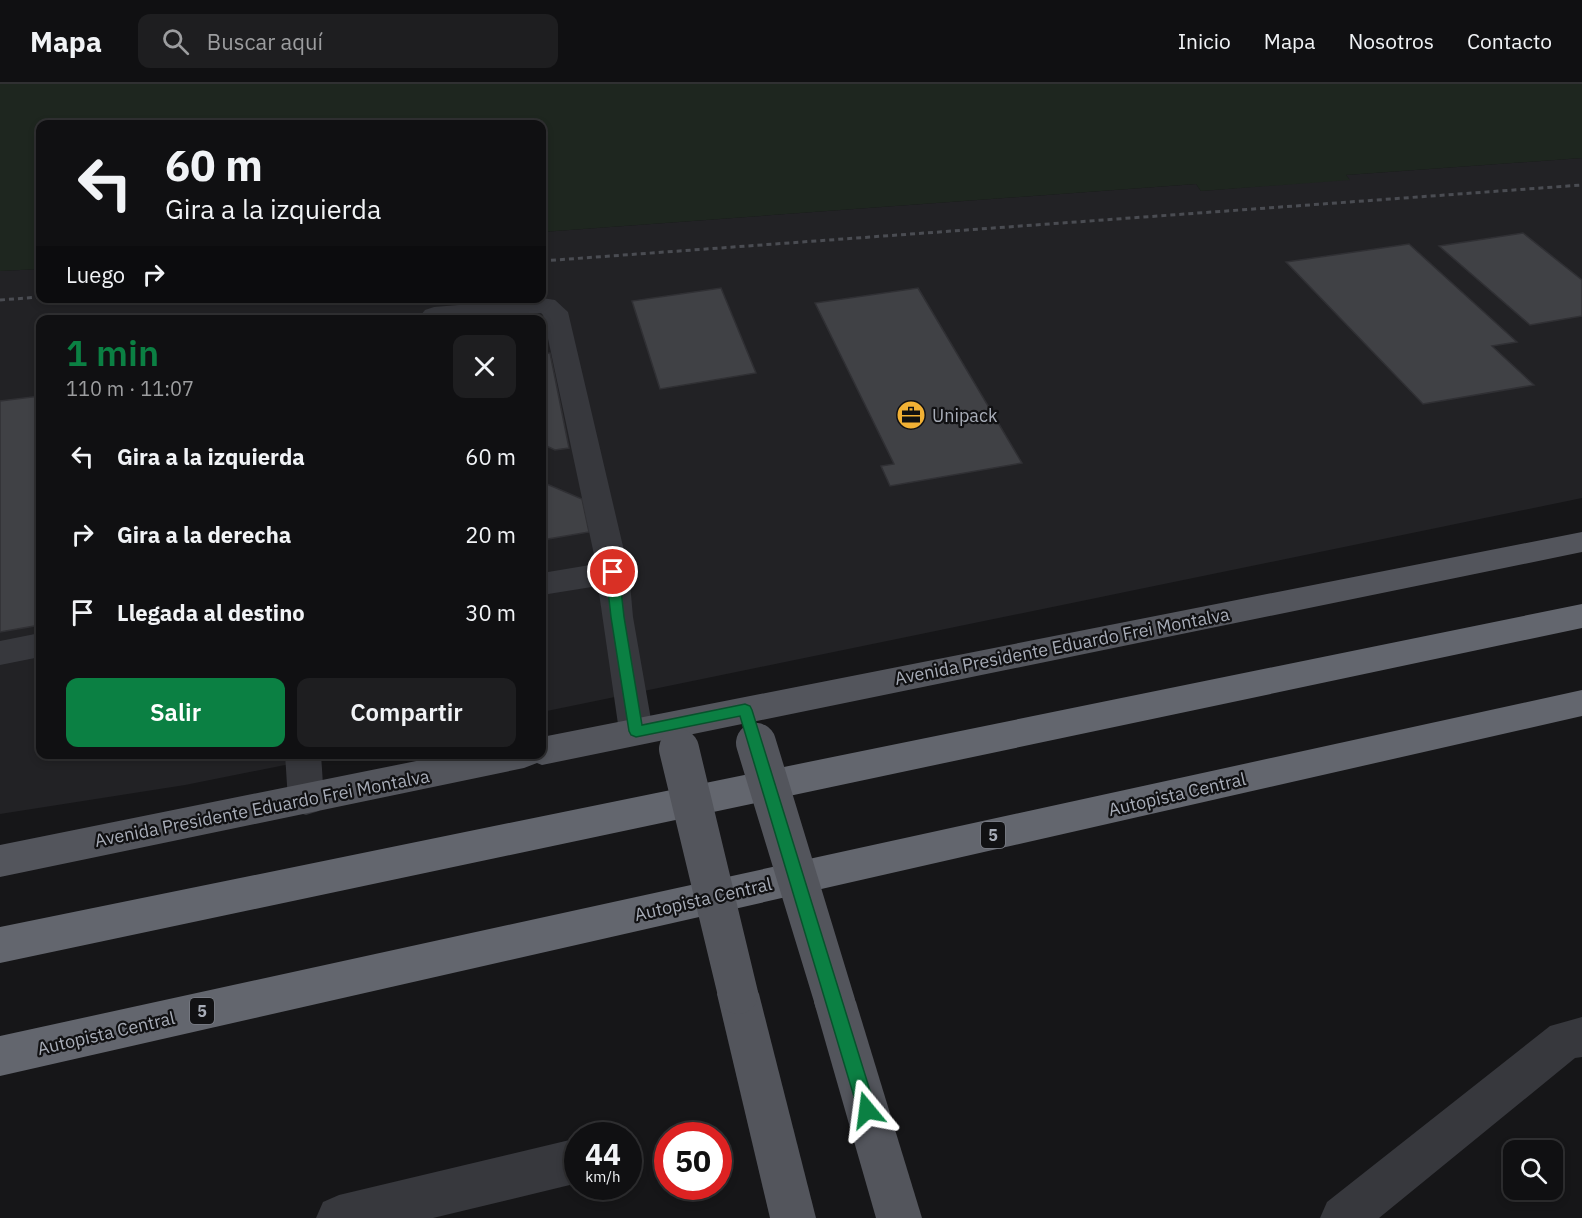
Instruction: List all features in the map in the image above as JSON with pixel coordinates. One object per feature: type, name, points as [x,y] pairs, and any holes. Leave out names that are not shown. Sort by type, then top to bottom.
[{"type":"highway","points":[[0,945],[1582,616]]},
{"type":"highway","name":"Autopista Central","points":[[0,1056],[1582,703]]},
{"type":"main road","name":"Avenida Presidente Eduardo Frei Montalva","points":[[546,750],[636,731],[676,736],[751,726],[1582,542]]},
{"type":"main road","points":[[751,726],[899,1218]]},
{"type":"main road","points":[[676,736],[793,1218]]},
{"type":"main road","name":"Avenida Presidente Eduardo Frei Montalva","points":[[0,861],[500,759]]},
{"type":"street","points":[[434,315],[546,305],[555,312],[613,572],[617,617],[636,731]]},
{"type":"street","points":[[546,583],[613,572]]},
{"type":"street","points":[[0,653],[36,646]]},
{"type":"street","points":[[303,759],[306,800]]},
{"type":"street","points":[[1343,1218],[1565,1040],[1582,1037]]},
{"type":"street","points":[[339,1218],[564,1163]]},
{"type":"shaded area","points":[[0,84],[1582,84],[1582,158],[1346,175],[1350,180],[1201,191],[1196,184],[546,232],[546,120],[36,120],[36,269],[0,271]]},
{"type":"shaded area","points":[[1582,158],[1582,498],[546,711],[546,315],[36,315],[36,759],[315,759],[185,785],[0,814],[0,271],[36,269],[36,303],[546,303],[546,232],[1196,184],[1201,191],[1349,179],[1346,175]]},
{"type":"building","points":[[1523,233],[1582,280],[1582,316],[1530,325],[1439,246]]},
{"type":"building","points":[[1409,244],[1517,342],[1492,346],[1534,385],[1423,404],[1286,262]]},
{"type":"building","points":[[721,288],[756,373],[660,389],[632,301]]},
{"type":"building","points":[[918,288],[1022,463],[890,486],[881,466],[894,464],[815,303]]},
{"type":"building","points":[[550,353],[569,448],[555,450],[546,446],[546,354]]},
{"type":"building","points":[[36,396],[36,626],[0,632],[0,401]]},
{"type":"building","points":[[546,484],[582,499],[589,532],[546,539]]},
{"type":"railway","points":[[546,261],[1582,185]]},
{"type":"railway","points":[[0,300],[36,297]]},
{"type":"place","name":"Unipack","points":[[911,415]]},
{"type":"route","points":[[613,572],[617,617],[636,731],[745,710],[867,1110]]}]
